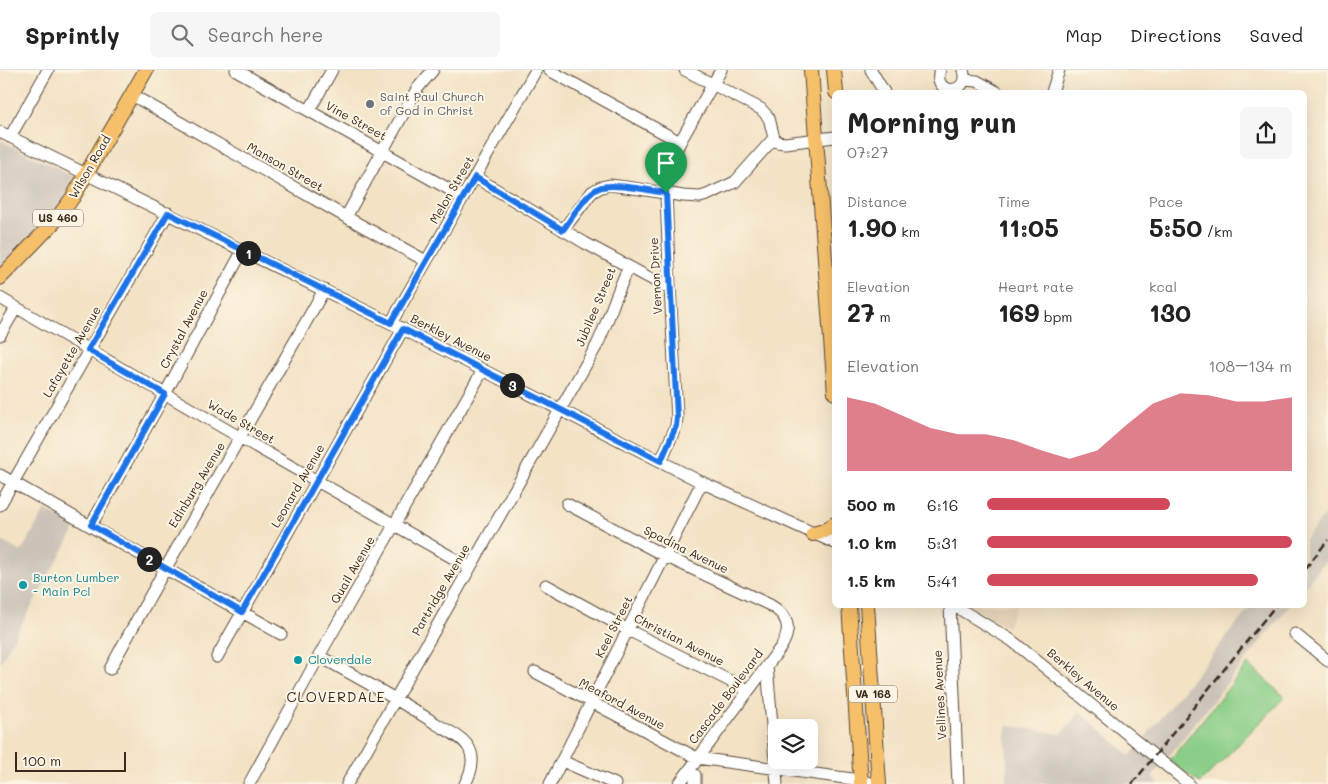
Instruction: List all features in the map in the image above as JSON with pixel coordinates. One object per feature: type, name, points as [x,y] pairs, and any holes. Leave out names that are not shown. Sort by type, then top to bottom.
[{"type":"main road","name":"Wilson Road","points":[[0,278],[56,220],[87,175],[146,70]]},
{"type":"main road","points":[[812,70],[832,352]]},
{"type":"main road","points":[[834,70],[836,90]]},
{"type":"main road","points":[[813,534],[824,531],[832,526]]},
{"type":"main road","name":"VA 168","points":[[849,608],[865,783]]},
{"type":"main road","name":"VA 168","points":[[867,608],[879,784]]},
{"type":"street","points":[[5,134],[48,70]]},
{"type":"street","name":"Vine Street","points":[[236,70],[463,197]]},
{"type":"street","points":[[309,111],[332,70]]},
{"type":"street","points":[[346,218],[417,89],[433,70]]},
{"type":"street","name":"Melon Street","points":[[391,323],[536,70]]},
{"type":"street","points":[[549,70],[680,142]]},
{"type":"street","points":[[685,70],[761,109],[769,118],[774,138],[780,143],[832,137]]},
{"type":"street","name":"Vernon Drive","points":[[661,461],[676,426],[677,417],[666,193],[667,176],[680,142],[721,70]]},
{"type":"street","points":[[871,70],[883,90]]},
{"type":"street","points":[[940,70],[938,76],[942,90],[956,89],[961,86],[964,75],[993,90]]},
{"type":"street","points":[[1053,90],[1059,70]]},
{"type":"street","name":"Manson Street","points":[[132,94],[346,218],[426,261]]},
{"type":"street","name":"Berkley Avenue","points":[[5,134],[391,323],[702,482],[832,542]]},
{"type":"street","points":[[563,230],[592,192],[601,187],[610,186],[700,197],[735,182],[774,138]]},
{"type":"street","points":[[475,177],[563,230],[670,289]]},
{"type":"street","name":"Lafayette Avenue","points":[[0,505],[168,213]]},
{"type":"street","name":"Crystal Avenue","points":[[91,525],[165,394],[242,250]]},
{"type":"street","name":"Jubilee Street","points":[[560,410],[601,336],[618,289],[629,267]]},
{"type":"street","name":"Edinburg Avenue","points":[[110,669],[164,568],[241,438],[324,290]]},
{"type":"street","name":"Wade Street","points":[[0,298],[241,438],[469,567]]},
{"type":"street","points":[[0,335],[16,308]]},
{"type":"street","name":"Leonard Avenue","points":[[217,657],[403,329]]},
{"type":"street","name":"Quail Avenue","points":[[249,784],[319,656],[483,370]]},
{"type":"street","name":"Partridge Avenue","points":[[347,784],[394,698],[560,410]]},
{"type":"street","points":[[0,475],[281,634]]},
{"type":"street","name":"Keel Street","points":[[550,784],[702,482]]},
{"type":"street","name":"Spadina Avenue","points":[[567,504],[665,556],[770,605],[783,614],[787,624]]},
{"type":"street","name":"Christian Avenue","points":[[546,585],[628,630],[748,690]]},
{"type":"street","name":"Vellines Avenue","points":[[951,608],[958,784]]},
{"type":"street","name":"Berkley Avenue","points":[[956,608],[1012,640],[1189,784]]},
{"type":"street","name":"Cascade Boulevard","points":[[679,784],[785,641],[788,631],[787,624]]},
{"type":"street","points":[[1295,634],[1328,661]]},
{"type":"street","points":[[319,656],[394,698],[468,746],[471,753],[472,768],[465,784]]},
{"type":"street","points":[[767,666],[777,784]]},
{"type":"street","name":"Meaford Avenue","points":[[535,672],[591,704],[697,758],[865,783]]},
{"type":"street","points":[[562,761],[615,784]]},
{"type":"shaded area","points":[[0,140],[74,177],[62,203],[49,219],[0,268]]},
{"type":"shaded area","points":[[45,510],[76,527],[0,663],[0,540],[21,552]]},
{"type":"shaded area","points":[[1328,511],[1328,558],[1307,584],[1307,537]]},
{"type":"shaded area","points":[[972,608],[1016,608],[1007,627]]},
{"type":"shaded area","points":[[1250,608],[1288,608],[1152,777],[1160,784],[1007,784],[1006,725],[1061,734],[1080,711],[1130,756]]},
{"type":"green space","points":[[1248,664],[1285,697],[1200,783],[1169,761]]},
{"type":"railway","points":[[1307,566],[1328,540]]},
{"type":"railway","points":[[1132,784],[1274,608]]},
{"type":"place","name":"Saint Paul Church of God in Christ","points":[[370,104]]},
{"type":"place","name":"Burton Lumber - Main Pcl","points":[[23,585]]},
{"type":"place","name":"Cloverdale","points":[[298,660]]},
{"type":"district","name":"CLOVERDALE","points":[[336,697]]},
{"type":"route","points":[[475,177],[563,230],[592,192],[598,188],[610,186],[666,193],[677,417],[676,426],[661,461],[403,329],[242,612],[91,525],[165,394],[88,350],[168,213],[391,323],[475,177]]}]
